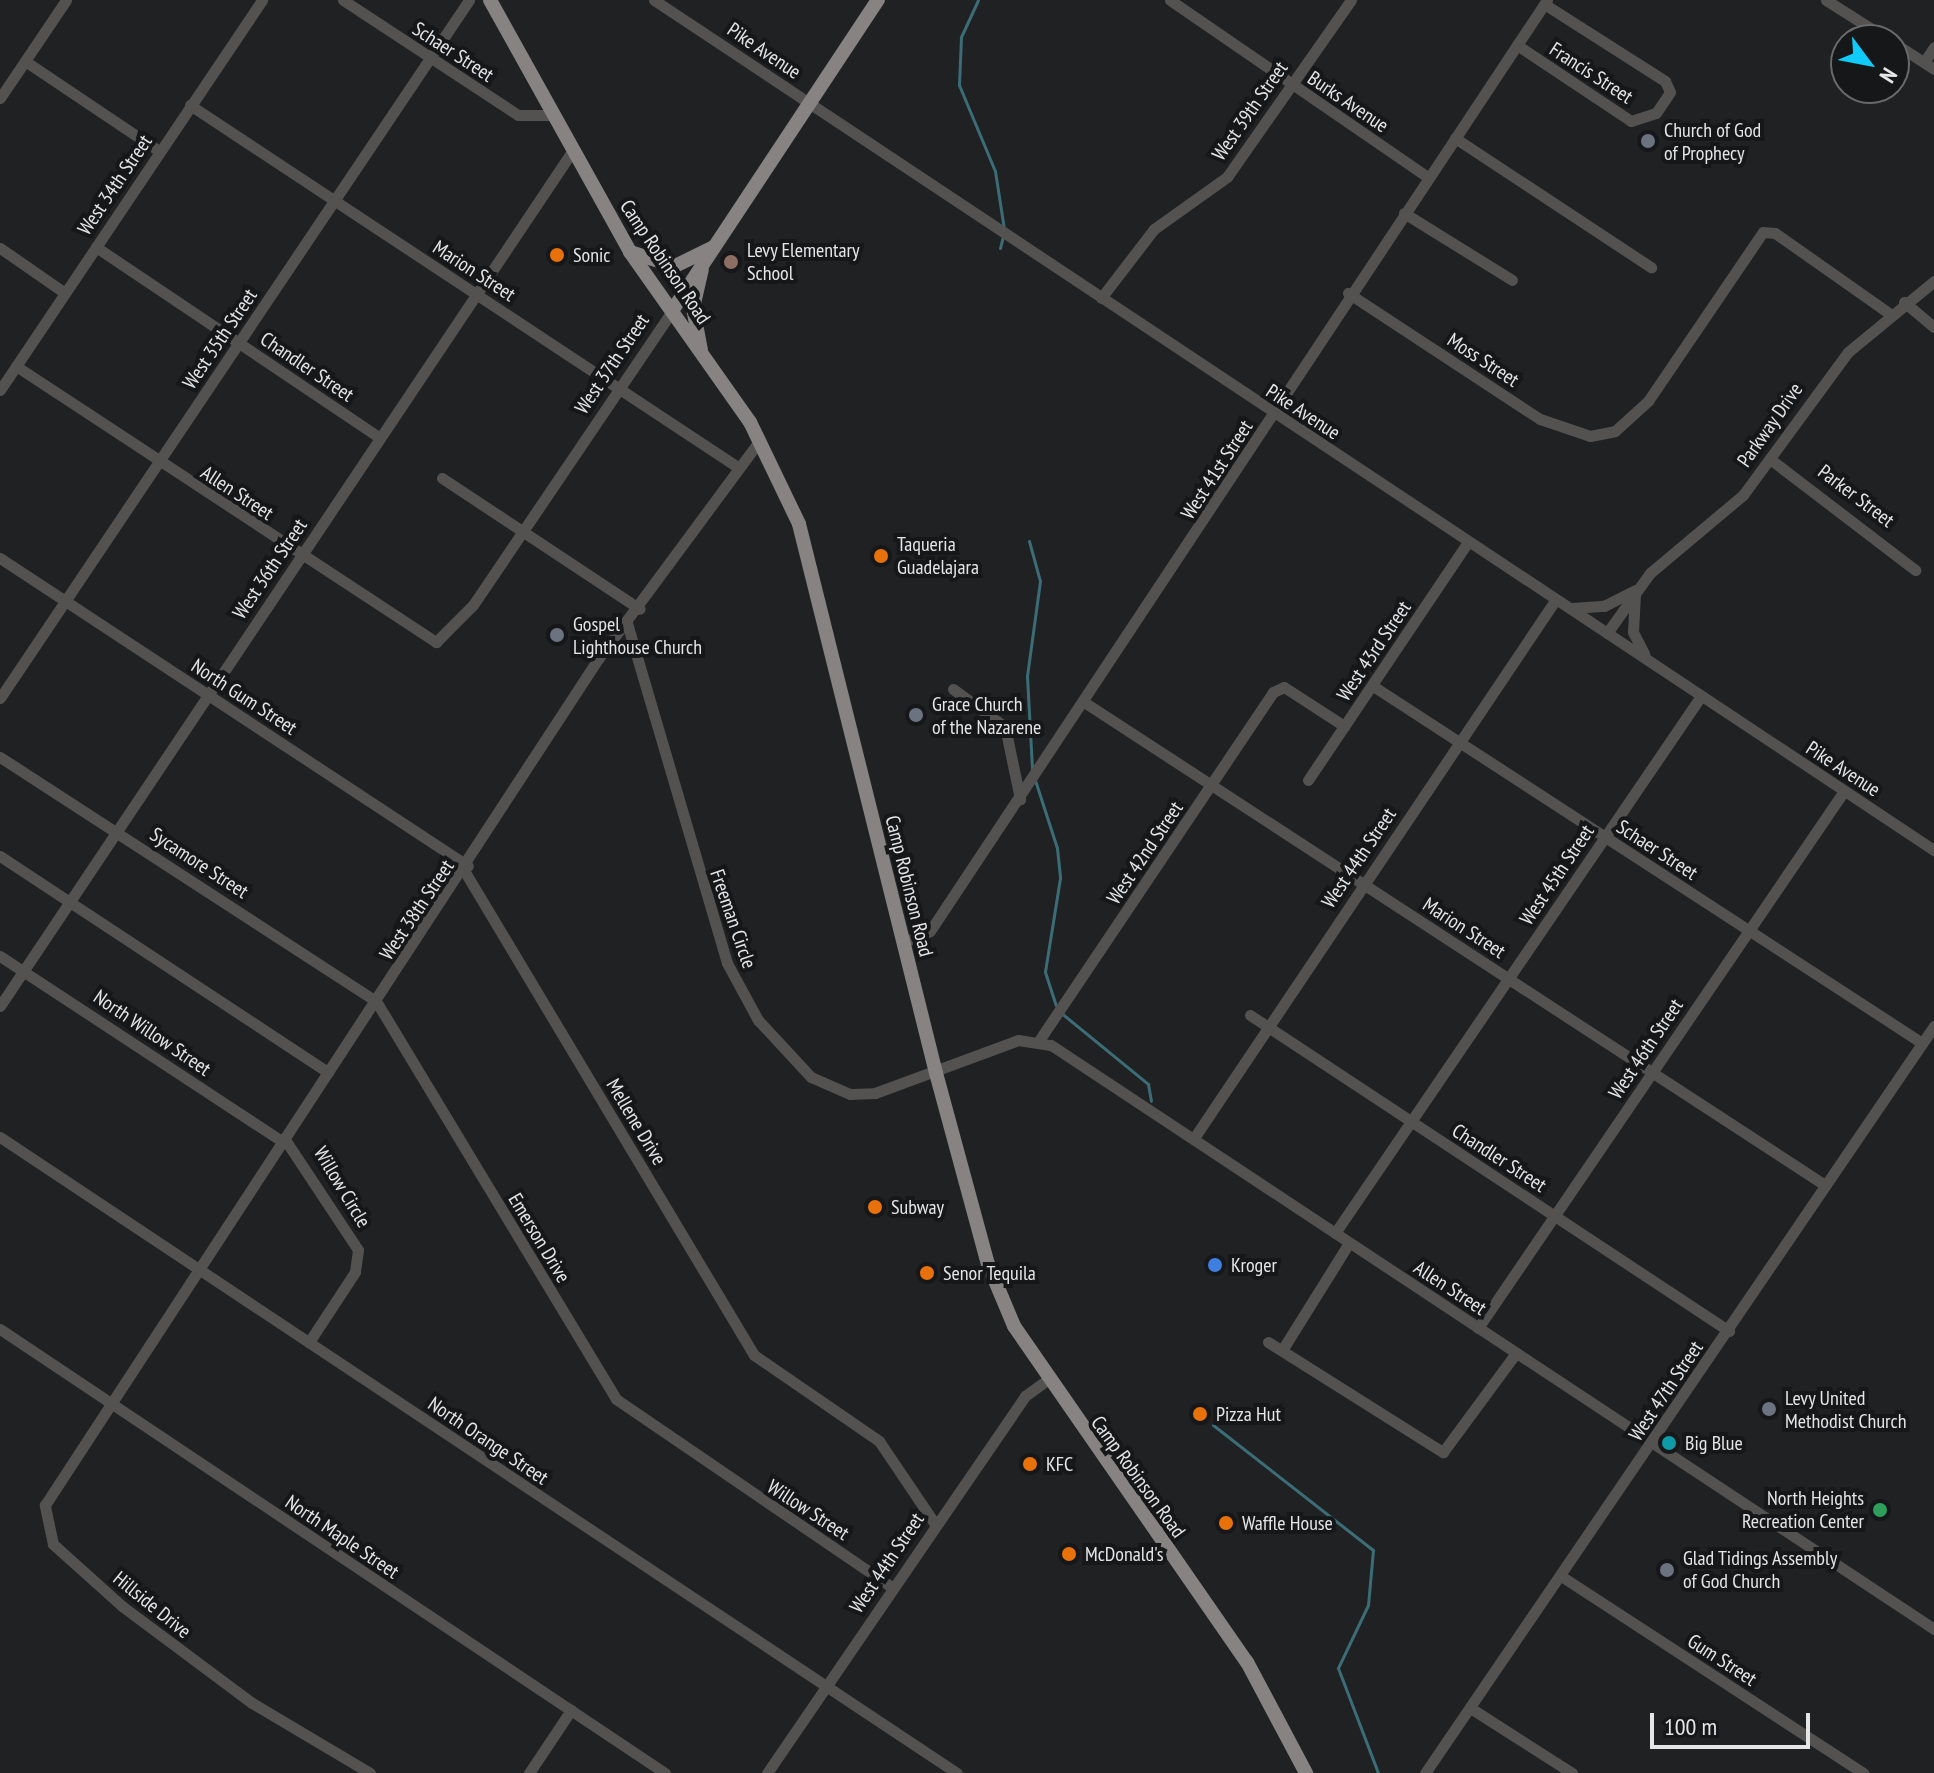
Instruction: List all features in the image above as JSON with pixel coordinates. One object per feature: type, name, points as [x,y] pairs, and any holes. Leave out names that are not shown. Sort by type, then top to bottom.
[{"type":"main road","name":"Camp Robinson Road","points":[[490,0],[571,153],[630,252],[701,350],[760,440],[799,524],[902,943],[988,1264],[1046,1381],[1247,1662],[1306,1773]]},
{"type":"main road","name":"West 37th Street","points":[[672,311],[812,105],[878,0]]},
{"type":"main road","points":[[630,252],[675,266],[715,247]]},
{"type":"main road","points":[[701,350],[693,308],[703,264]]},
{"type":"street","points":[[0,98],[66,0]]},
{"type":"street","name":"West 34th Street","points":[[0,390],[262,0]]},
{"type":"street","name":"Schaer Street","points":[[343,0],[518,115],[550,115]]},
{"type":"street","name":"West 35th Street","points":[[0,698],[469,0]]},
{"type":"street","name":"Pike Avenue","points":[[654,0],[672,5],[812,105],[1272,414],[1571,608],[1934,850]]},
{"type":"street","name":"Burks Avenue","points":[[1170,0],[1428,177]]},
{"type":"street","name":"West 39th Street","points":[[1101,298],[1154,229],[1227,177],[1351,0]]},
{"type":"street","points":[[1826,0],[1864,24]]},
{"type":"street","name":"Francis Street","points":[[1517,45],[1631,121],[1656,113],[1670,92],[1665,81],[1545,2]]},
{"type":"street","name":"West 41st Street","points":[[902,943],[930,931],[1039,771],[1348,293],[1545,2]]},
{"type":"street","points":[[1910,54],[1929,66],[1934,47]]},
{"type":"street","points":[[25,61],[159,151]]},
{"type":"street","name":"Marion Street","points":[[190,105],[739,468]]},
{"type":"street","points":[[1455,138],[1651,267]]},
{"type":"street","name":"West 36th Street","points":[[0,1006],[571,153]]},
{"type":"street","points":[[1404,213],[1512,280]]},
{"type":"street","name":"Moss Street","points":[[1348,293],[1550,424],[1606,434],[1648,401],[1766,231],[1889,313]]},
{"type":"street","name":"Chandler Street","points":[[96,247],[379,437]]},
{"type":"street","points":[[0,248],[65,293]]},
{"type":"street","name":"Parkway Drive","points":[[1571,608],[1604,606],[1636,590],[1717,524],[1770,459],[1829,374],[1889,313],[1934,281]]},
{"type":"street","points":[[1904,302],[1934,327]]},
{"type":"street","name":"West 37th Street","points":[[441,641],[521,531],[672,311]]},
{"type":"street","name":"Allen Street","points":[[16,366],[428,640],[441,641]]},
{"type":"street","name":"West 38th Street","points":[[108,1402],[467,869],[627,623],[760,440]]},
{"type":"street","name":"Parker Street","points":[[1770,459],[1915,570]]},
{"type":"street","points":[[442,478],[640,609]]},
{"type":"street","name":"West 43rd Street","points":[[1308,780],[1468,542]]},
{"type":"street","name":"North Gum Street","points":[[0,558],[467,869]]},
{"type":"street","points":[[1636,590],[1633,632],[1652,663]]},
{"type":"street","name":"Parkway Drive","points":[[1607,633],[1636,590]]},
{"type":"street","name":"West 44th Street","points":[[1194,1138],[1556,599]]},
{"type":"street","name":"Freeman Circle","points":[[627,623],[717,938],[758,1020],[811,1077],[834,1090],[875,1093],[936,1073]]},
{"type":"street","name":"Schaer Street","points":[[1373,686],[1922,1043]]},
{"type":"street","name":"West 42nd Street","points":[[1040,1039],[1280,688],[1344,726]]},
{"type":"street","points":[[953,689],[1005,727],[1023,794]]},
{"type":"street","name":"West 45th Street","points":[[1335,1233],[1701,696]]},
{"type":"street","name":"Marion Street","points":[[1084,702],[1825,1185]]},
{"type":"street","name":"Sycamore Street","points":[[0,757],[376,1001]]},
{"type":"street","name":"West 46th Street","points":[[1478,1328],[1844,791]]},
{"type":"street","points":[[0,856],[328,1072]]},
{"type":"street","name":"Mellene Drive","points":[[467,869],[754,1355],[879,1441],[935,1524]]},
{"type":"street","name":"North Willow Street","points":[[0,956],[283,1139]]},
{"type":"street","name":"Emerson Drive","points":[[376,1001],[607,1386],[628,1412],[704,1463]]},
{"type":"street","name":"Chandler Street","points":[[1250,1015],[1729,1331]]},
{"type":"street","name":"West 47th Street","points":[[1425,1773],[1652,1445],[1934,1026]]},
{"type":"street","points":[[936,1073],[1018,1040],[1040,1039]]},
{"type":"street","name":"Allen Street","points":[[1040,1039],[1934,1629]]},
{"type":"street","name":"North Orange Street","points":[[0,1137],[957,1773]]},
{"type":"street","name":"Willow Circle","points":[[283,1139],[358,1250],[355,1272],[309,1342]]},
{"type":"street","points":[[1284,1347],[1349,1243]]},
{"type":"street","name":"North Maple Street","points":[[0,1329],[665,1773]]},
{"type":"street","points":[[1268,1342],[1284,1347],[1443,1452],[1516,1353]]},
{"type":"street","name":"West 44th Street","points":[[767,1773],[1025,1396],[1046,1381]]},
{"type":"street","name":"Hillside Drive","points":[[108,1402],[48,1493],[45,1522],[53,1544],[209,1673],[370,1773]]},
{"type":"street","name":"Willow Street","points":[[704,1463],[892,1587]]},
{"type":"street","name":"Gum Street","points":[[1561,1576],[1863,1773]]},
{"type":"street","points":[[1472,1709],[1572,1773]]},
{"type":"street","points":[[529,1773],[571,1710]]},
{"type":"waterway","points":[[978,0],[961,37],[959,85],[995,171],[1004,229]]},
{"type":"waterway","points":[[1000,248],[1003,236]]},
{"type":"waterway","points":[[1029,541],[1040,581],[1027,676],[1032,769]]},
{"type":"waterway","points":[[1035,780],[1057,848],[1060,878],[1045,972],[1056,1005]]},
{"type":"waterway","points":[[1060,1012],[1148,1084],[1151,1101]]},
{"type":"waterway","points":[[1213,1425],[1373,1550],[1368,1605],[1338,1668],[1378,1773]]},
{"type":"place","name":"Church of God of Prophecy","points":[[1648,141]]},
{"type":"place","name":"Sonic","points":[[557,255]]},
{"type":"place","name":"Levy Elementary School","points":[[731,262]]},
{"type":"place","name":"Taqueria Guadelajara","points":[[881,556]]},
{"type":"place","name":"Gospel Lighthouse Church","points":[[557,635]]},
{"type":"place","name":"Grace Church of the Nazarene","points":[[916,715]]},
{"type":"place","name":"Subway","points":[[875,1207]]},
{"type":"place","name":"Kroger","points":[[1215,1265]]},
{"type":"place","name":"Senor Tequila","points":[[927,1273]]},
{"type":"place","name":"Levy United Methodist Church","points":[[1769,1409]]},
{"type":"place","name":"Pizza Hut","points":[[1200,1414]]},
{"type":"place","name":"Big Blue","points":[[1669,1443]]},
{"type":"place","name":"KFC","points":[[1030,1464]]},
{"type":"place","name":"North Heights Recreation Center","points":[[1880,1510]]},
{"type":"place","name":"Waffle House","points":[[1226,1523]]},
{"type":"place","name":"McDonald's","points":[[1069,1554]]},
{"type":"place","name":"Glad Tidings Assembly of God Church","points":[[1667,1570]]}]
